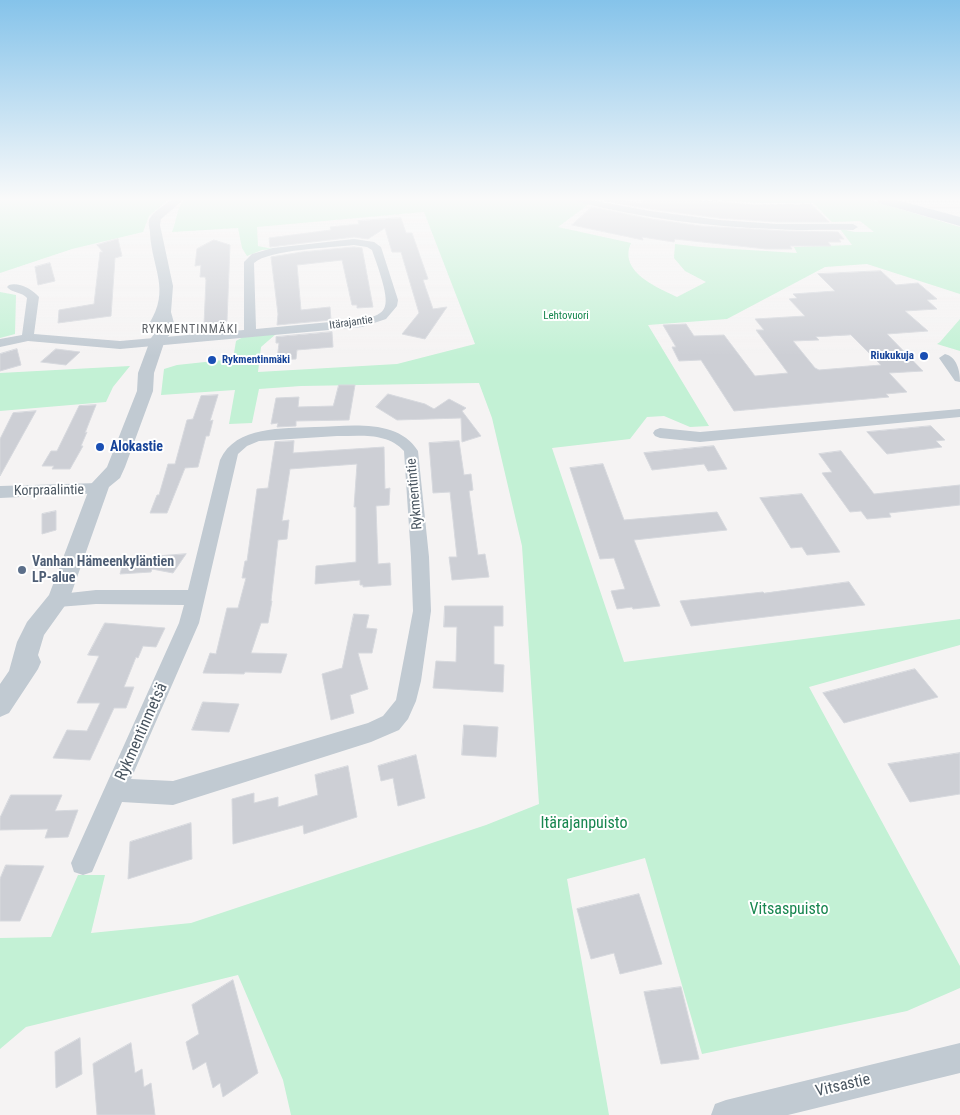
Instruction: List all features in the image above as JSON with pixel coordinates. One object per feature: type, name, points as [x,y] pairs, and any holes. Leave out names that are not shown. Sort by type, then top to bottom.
[{"type":"street","points":[[0,705],[21,671],[45,642],[56,621],[57,602],[100,487],[116,467],[145,390],[146,373],[157,340],[166,331],[167,323],[164,312],[166,298],[165,281],[159,252]]},
{"type":"street","name":"Itärajantie","points":[[250,333],[250,262],[253,258],[269,252]]},
{"type":"street","name":"Itärajantie","points":[[157,340],[362,323],[385,315],[392,306],[392,300],[378,252]]},
{"type":"street","points":[[13,287],[28,292],[33,297],[29,316],[28,337]]},
{"type":"street","points":[[0,343],[28,337],[120,345],[157,340]]},
{"type":"street","points":[[945,358],[960,378]]},
{"type":"street","points":[[660,433],[700,437],[960,413]]},
{"type":"street","name":"Rykmentintie","points":[[116,790],[174,792],[371,732],[391,723],[401,712],[411,681],[422,611],[420,556],[412,457],[407,444],[396,437],[382,432],[362,432],[264,435],[249,439],[240,444],[232,450],[228,460],[195,598]]},
{"type":"street","name":"Korpraalintie","points":[[0,492],[100,487]]},
{"type":"street","points":[[57,602],[96,597],[195,598]]},
{"type":"street","name":"Rykmentinmetsä","points":[[84,864],[189,623],[195,598]]},
{"type":"street","name":"Vitsastie","points":[[726,1115],[959,1061]]},
{"type":"green space","points":[[0,252],[63,252],[0,273]]},
{"type":"green space","points":[[245,252],[257,252],[247,256]]},
{"type":"green space","points":[[439,252],[628,252],[630,262],[642,277],[677,297],[706,282],[685,271],[674,258],[674,252],[960,252],[960,294],[867,264],[825,267],[727,319],[648,325],[709,426],[690,427],[664,416],[647,417],[630,439],[552,448],[624,662],[960,619],[960,645],[809,687],[960,966],[960,988],[907,1011],[702,1054],[645,858],[567,879],[609,1115],[291,1115],[283,1080],[238,975],[26,1027],[0,1049],[0,938],[51,937],[78,875],[105,875],[91,933],[191,923],[486,825],[539,804],[522,546],[492,418],[479,383],[301,386],[259,389],[252,423],[229,424],[235,390],[161,395],[164,369],[177,365],[233,359],[236,341],[243,337],[276,334],[261,347],[258,372],[397,364],[475,344]]},
{"type":"green space","points":[[0,292],[16,295],[15,334],[0,338]]},
{"type":"green space","points":[[960,319],[960,351],[937,344],[940,342]]},
{"type":"green space","points":[[130,366],[113,387],[106,402],[0,411],[0,373]]},
{"type":"building","points":[[100,252],[121,252],[122,256],[115,258],[111,316],[58,323],[59,310],[94,304]]},
{"type":"building","points":[[197,252],[230,252],[227,321],[204,324],[206,280],[205,277],[200,277],[201,265],[195,266]]},
{"type":"building","points":[[302,252],[363,252],[373,307],[357,308],[357,305],[352,305],[342,260],[297,265],[301,310],[330,307],[331,320],[277,325],[278,314],[271,257]]},
{"type":"building","points":[[401,252],[419,252],[428,279],[423,280],[433,309],[447,307],[425,339],[402,334],[419,313]]},
{"type":"building","points":[[50,263],[55,281],[38,285],[35,267]]},
{"type":"building","points":[[881,271],[896,285],[918,283],[937,299],[927,300],[937,309],[905,311],[928,331],[887,334],[923,371],[889,373],[907,392],[886,394],[889,397],[734,411],[701,360],[679,361],[672,347],[676,347],[663,325],[686,324],[694,336],[724,335],[755,376],[788,373],[756,330],[764,330],[755,319],[805,316],[789,299],[797,298],[793,294],[835,291],[818,274]],"holes":[[[851,335],[881,365],[819,370],[815,368],[793,341],[819,340],[816,337]]]},
{"type":"building","points":[[332,332],[333,347],[297,350],[296,359],[277,360],[279,343],[276,343],[276,337]]},
{"type":"building","points":[[17,349],[21,365],[0,371],[0,354]]},
{"type":"building","points":[[56,349],[80,352],[66,365],[41,362]]},
{"type":"building","points":[[339,385],[355,385],[349,420],[296,421],[296,426],[277,427],[278,423],[271,424],[276,398],[299,397],[298,407],[333,406]]},
{"type":"building","points":[[388,394],[425,404],[434,409],[449,399],[466,408],[462,411],[481,436],[462,442],[461,418],[397,420],[376,407]]},
{"type":"building","points":[[218,395],[210,421],[213,420],[209,436],[206,436],[198,467],[185,468],[167,513],[150,513],[157,495],[159,495],[168,464],[175,464],[187,420],[193,419],[201,396]]},
{"type":"building","points":[[96,405],[85,433],[87,432],[81,446],[83,446],[70,469],[52,469],[54,466],[42,466],[51,451],[57,451],[79,406]]},
{"type":"building","points":[[36,411],[0,476],[0,439],[13,413]]},
{"type":"building","points":[[931,426],[945,440],[936,441],[942,447],[887,454],[867,432]]},
{"type":"building","points":[[294,441],[293,453],[384,447],[385,489],[390,488],[389,505],[376,506],[378,564],[390,563],[391,585],[363,587],[363,585],[360,585],[360,580],[315,584],[316,566],[356,562],[356,507],[354,507],[357,464],[290,469],[282,521],[289,520],[287,539],[278,540],[268,623],[261,623],[251,653],[287,654],[281,673],[203,673],[210,653],[216,654],[227,608],[238,608],[246,578],[242,578],[245,561],[247,561],[257,489],[268,488],[275,442]]},
{"type":"building","points":[[459,441],[464,475],[471,474],[473,490],[469,491],[478,555],[485,554],[489,577],[452,580],[449,557],[457,557],[450,492],[433,493],[429,443]]},
{"type":"building","points":[[714,446],[727,469],[708,471],[704,464],[652,470],[644,453]]},
{"type":"building","points":[[841,451],[874,494],[960,485],[960,505],[889,513],[891,517],[867,519],[861,511],[850,512],[822,473],[832,472],[819,454]]},
{"type":"building","points":[[603,464],[624,520],[717,512],[727,530],[634,540],[660,606],[617,609],[611,591],[625,589],[614,558],[600,559],[570,468]]},
{"type":"building","points":[[802,494],[840,552],[807,555],[802,547],[791,548],[760,498]]},
{"type":"building","points":[[56,511],[56,530],[42,534],[42,514]]},
{"type":"building","points":[[186,554],[173,573],[152,569],[151,572],[120,574],[124,559]]},
{"type":"building","points":[[849,582],[865,605],[691,626],[680,601],[764,593]]},
{"type":"building","points":[[445,606],[503,606],[503,626],[494,626],[494,664],[504,665],[503,692],[433,688],[436,661],[456,662],[457,627],[444,627]]},
{"type":"building","points":[[354,614],[369,615],[366,628],[377,629],[372,653],[358,653],[368,689],[350,695],[354,713],[331,720],[322,674],[342,668]]},
{"type":"building","points":[[105,623],[165,628],[156,647],[143,646],[138,658],[136,657],[124,687],[134,687],[126,708],[114,708],[90,760],[53,758],[67,730],[87,731],[100,703],[77,703],[99,656],[88,655]]},
{"type":"building","points":[[915,669],[938,697],[844,723],[823,693]]},
{"type":"building","points":[[203,702],[239,704],[229,732],[192,730]]},
{"type":"building","points":[[464,725],[498,727],[496,757],[462,755]]},
{"type":"building","points":[[960,753],[960,794],[910,802],[888,764]]},
{"type":"building","points":[[416,755],[425,798],[398,806],[393,778],[381,781],[378,766]]},
{"type":"building","points":[[348,766],[357,817],[304,834],[303,825],[233,844],[232,799],[254,793],[254,803],[278,797],[278,807],[318,795],[315,775]]},
{"type":"building","points":[[11,795],[62,795],[55,811],[78,810],[68,837],[45,838],[48,829],[0,830],[0,818]]},
{"type":"building","points":[[191,823],[192,859],[128,879],[130,842]]},
{"type":"building","points":[[6,865],[44,866],[20,921],[0,921],[0,879]]},
{"type":"building","points":[[639,894],[662,964],[620,974],[614,953],[591,959],[577,909]]},
{"type":"building","points":[[233,980],[258,1073],[223,1097],[220,1083],[213,1088],[206,1062],[193,1070],[186,1042],[199,1034],[192,1005]]},
{"type":"building","points":[[681,987],[699,1059],[661,1064],[644,992]]},
{"type":"building","points":[[80,1038],[82,1074],[56,1088],[55,1052]]},
{"type":"building","points":[[131,1043],[135,1073],[142,1069],[144,1087],[151,1083],[155,1115],[97,1115],[93,1064]]},
{"type":"place","name":"Riukukuja","points":[[924,356]]},
{"type":"place","name":"Rykmentinmäki","points":[[212,360]]},
{"type":"place","name":"Alokastie","points":[[100,447]]},
{"type":"place","name":"Vanhan Hämeenkyläntien LP-alue","points":[[22,570]]},
{"type":"district","name":"RYKMENTINMÄKI","points":[[190,330]]},
{"type":"park label","name":"Lehtovuori","points":[[566,316]]},
{"type":"park label","name":"Itärajanpuisto","points":[[584,824]]},
{"type":"park label","name":"Vitsaspuisto","points":[[789,910]]}]
